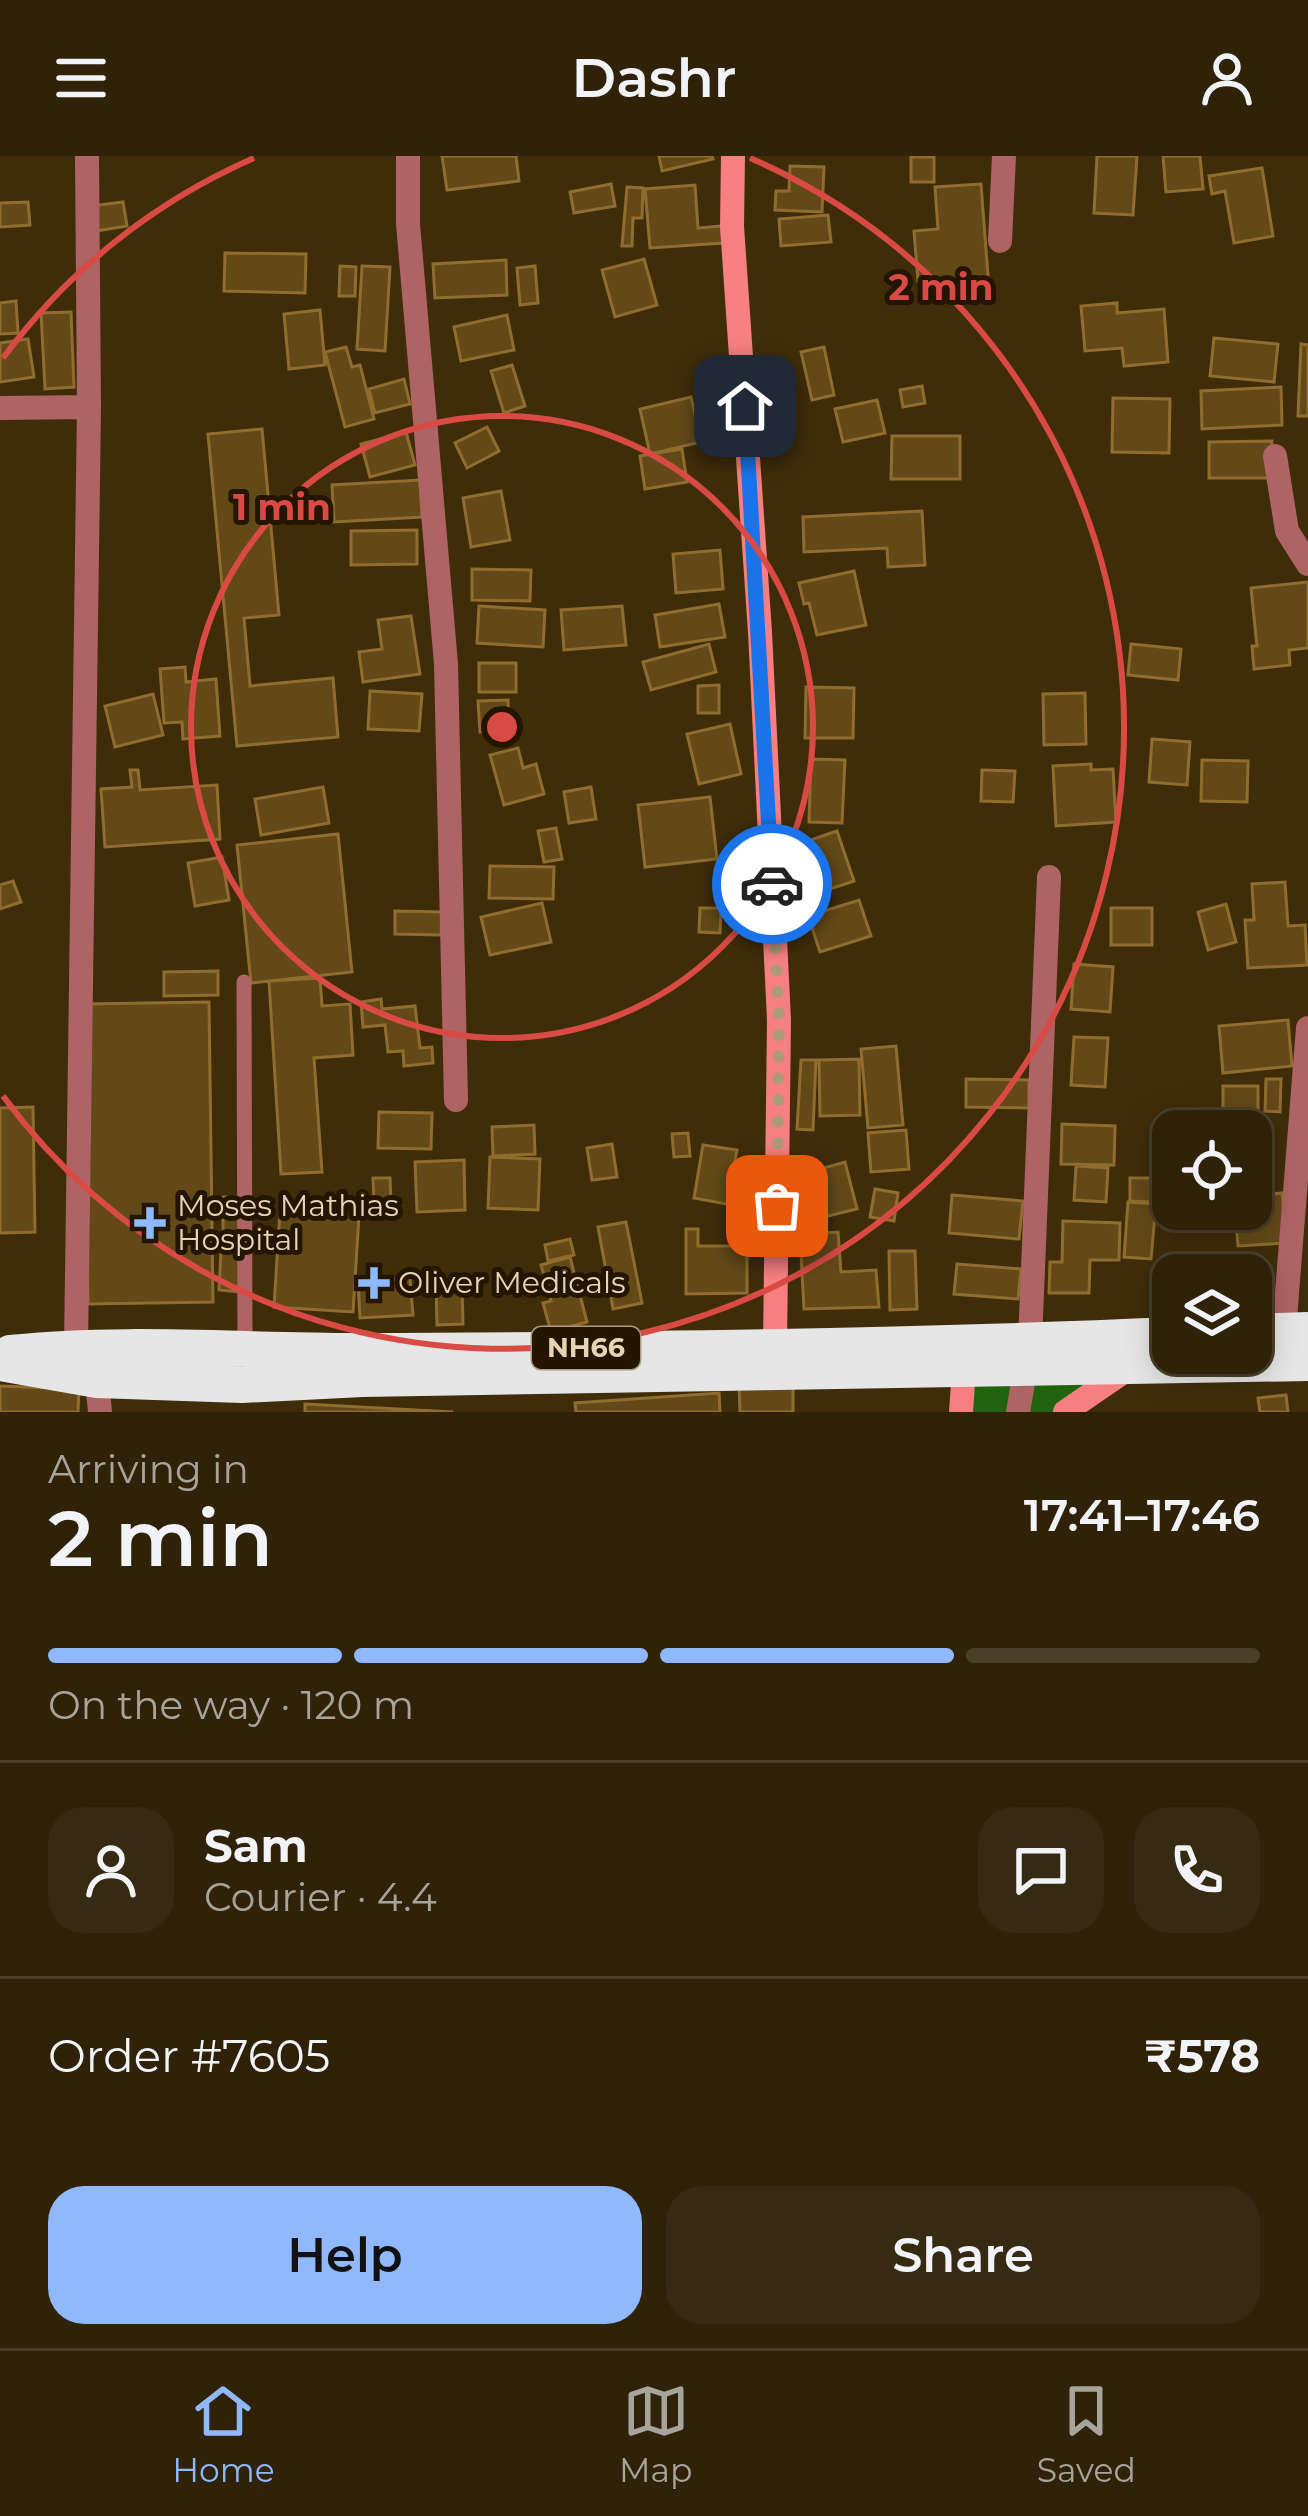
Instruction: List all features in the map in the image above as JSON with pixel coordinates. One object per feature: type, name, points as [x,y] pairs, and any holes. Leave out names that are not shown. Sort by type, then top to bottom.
[{"type":"highway","name":"NH66","points":[[1136,1350],[1152,1344]]},
{"type":"highway","name":"NH66","points":[[0,1354],[76,1346],[775,1346],[965,1358]]},
{"type":"highway","name":"NH66","points":[[0,1364],[98,1396],[362,1379],[1136,1350],[1308,1363]]},
{"type":"street","points":[[76,1346],[89,407],[87,156]]},
{"type":"street","points":[[407,156],[408,224],[446,664],[457,1100]]},
{"type":"street","points":[[733,156],[732,226],[760,632],[779,1020],[775,1346]]},
{"type":"street","points":[[1000,241],[1004,156]]},
{"type":"street","points":[[0,408],[89,407]]},
{"type":"street","points":[[1275,456],[1287,531],[1308,564]]},
{"type":"street","points":[[1018,1412],[1027,1355],[1049,877]]},
{"type":"street","points":[[1281,1331],[1308,1028]]},
{"type":"street","points":[[1065,1412],[1136,1350]]},
{"type":"street","points":[[961,1412],[965,1358]]},
{"type":"lane","points":[[242,1385],[244,982]]},
{"type":"green space","points":[[1119,1369],[1061,1412],[970,1412],[974,1378]]},
{"type":"building","points":[[442,156],[516,156],[519,181],[447,190]]},
{"type":"building","points":[[659,156],[712,156],[713,159],[662,171]]},
{"type":"building","points":[[1097,156],[1137,156],[1133,215],[1094,213]]},
{"type":"building","points":[[1163,156],[1200,156],[1203,189],[1166,192]]},
{"type":"building","points":[[911,157],[934,157],[934,182],[911,182]]},
{"type":"building","points":[[790,166],[824,167],[822,212],[775,210],[776,191],[789,191]]},
{"type":"building","points":[[1262,168],[1273,236],[1234,243],[1225,191],[1212,194],[1209,176]]},
{"type":"building","points":[[611,184],[615,206],[574,213],[570,192]]},
{"type":"building","points":[[981,184],[988,276],[918,281],[914,231],[938,229],[935,187]]},
{"type":"building","points":[[695,185],[698,228],[721,226],[723,243],[650,248],[645,189]]},
{"type":"building","points":[[627,187],[643,188],[642,218],[633,218],[632,246],[622,246]]},
{"type":"building","points":[[28,202],[30,225],[0,227],[0,203]]},
{"type":"building","points":[[123,202],[127,226],[96,231],[92,206]]},
{"type":"building","points":[[828,215],[831,242],[781,246],[779,219]]},
{"type":"building","points":[[225,253],[306,254],[305,293],[224,291]]},
{"type":"building","points":[[644,259],[657,305],[615,317],[602,270]]},
{"type":"building","points":[[506,260],[507,295],[435,298],[433,264]]},
{"type":"building","points":[[340,266],[356,267],[355,296],[339,296]]},
{"type":"building","points":[[362,266],[390,267],[385,351],[357,349]]},
{"type":"building","points":[[535,266],[538,303],[520,305],[517,268]]},
{"type":"building","points":[[16,301],[18,333],[0,334],[0,303]]},
{"type":"building","points":[[1117,303],[1117,313],[1164,309],[1168,362],[1124,366],[1122,348],[1085,351],[1081,306]]},
{"type":"building","points":[[320,310],[325,365],[289,369],[284,314]]},
{"type":"building","points":[[71,312],[74,387],[45,389],[41,313]]},
{"type":"building","points":[[507,315],[514,350],[461,361],[454,327]]},
{"type":"building","points":[[1214,338],[1278,344],[1274,382],[1210,376]]},
{"type":"building","points":[[28,339],[34,377],[0,382],[0,343]]},
{"type":"building","points":[[1301,344],[1308,345],[1308,416],[1298,416]]},
{"type":"building","points":[[346,347],[352,367],[360,365],[374,419],[345,427],[325,352]]},
{"type":"building","points":[[824,347],[834,395],[812,400],[801,352]]},
{"type":"building","points":[[512,365],[525,406],[504,413],[491,371]]},
{"type":"building","points":[[404,379],[410,404],[375,413],[369,389]]},
{"type":"building","points":[[922,386],[925,403],[903,407],[900,390]]},
{"type":"building","points":[[1281,387],[1282,425],[1202,429],[1201,391]]},
{"type":"building","points":[[691,397],[701,442],[650,454],[640,409]]},
{"type":"building","points":[[1113,398],[1170,399],[1169,453],[1112,452]]},
{"type":"building","points":[[877,400],[885,433],[843,442],[835,409]]},
{"type":"building","points":[[487,427],[499,451],[467,468],[455,443]]},
{"type":"building","points":[[262,429],[279,615],[244,618],[250,686],[333,678],[338,737],[237,746],[208,434]]},
{"type":"building","points":[[406,432],[415,465],[370,477],[361,444]]},
{"type":"building","points":[[892,436],[960,436],[960,479],[891,479]]},
{"type":"building","points":[[1272,441],[1272,478],[1209,478],[1209,442]]},
{"type":"building","points":[[682,449],[687,482],[645,489],[640,456]]},
{"type":"building","points":[[420,480],[422,517],[334,522],[332,485]]},
{"type":"building","points":[[501,491],[510,540],[471,547],[463,498]]},
{"type":"building","points":[[922,511],[925,565],[888,567],[887,548],[804,552],[803,517]]},
{"type":"building","points":[[417,530],[417,564],[351,565],[351,531]]},
{"type":"building","points":[[720,550],[723,589],[676,593],[673,554]]},
{"type":"building","points":[[472,569],[531,570],[530,601],[472,600]]},
{"type":"building","points":[[854,571],[866,625],[817,635],[799,583]]},
{"type":"building","points":[[1308,582],[1308,648],[1289,650],[1290,665],[1254,669],[1252,646],[1257,646],[1251,588]]},
{"type":"building","points":[[719,604],[725,637],[660,647],[655,615]]},
{"type":"building","points":[[479,606],[545,610],[543,647],[477,643]]},
{"type":"building","points":[[622,606],[626,645],[564,650],[561,610]]},
{"type":"building","points":[[411,616],[420,674],[363,682],[359,652],[382,649],[378,620]]},
{"type":"building","points":[[709,644],[716,672],[651,690],[643,662]]},
{"type":"building","points":[[1131,644],[1181,649],[1178,680],[1128,675]]},
{"type":"building","points":[[479,663],[516,663],[516,692],[479,692]]},
{"type":"building","points":[[185,667],[186,682],[216,679],[220,736],[183,739],[182,722],[164,723],[160,669]]},
{"type":"building","points":[[719,685],[719,713],[698,713],[698,686]]},
{"type":"building","points":[[806,687],[854,688],[853,738],[805,738]]},
{"type":"building","points":[[370,691],[422,694],[419,731],[368,729]]},
{"type":"building","points":[[1085,693],[1086,744],[1044,745],[1043,694]]},
{"type":"building","points":[[153,694],[163,735],[115,747],[105,706]]},
{"type":"building","points":[[508,700],[509,731],[480,732],[478,701]]},
{"type":"building","points":[[730,724],[741,774],[699,784],[687,734]]},
{"type":"building","points":[[1152,739],[1190,742],[1187,785],[1149,782]]},
{"type":"building","points":[[518,748],[523,768],[536,764],[544,794],[504,805],[490,755]]},
{"type":"building","points":[[811,759],[845,760],[842,823],[809,822]]},
{"type":"building","points":[[1202,760],[1248,761],[1247,802],[1201,801]]},
{"type":"building","points":[[1091,764],[1091,770],[1113,769],[1116,822],[1056,826],[1053,766]]},
{"type":"building","points":[[130,770],[138,770],[140,790],[217,785],[220,839],[105,847],[101,789],[132,787]]},
{"type":"building","points":[[982,770],[1015,771],[1013,802],[981,801]]},
{"type":"building","points":[[323,787],[329,823],[261,835],[255,799]]},
{"type":"building","points":[[591,787],[596,819],[569,823],[564,792]]},
{"type":"building","points":[[710,797],[717,859],[645,867],[638,805]]},
{"type":"building","points":[[556,828],[562,859],[544,862],[538,831]]},
{"type":"building","points":[[837,831],[854,881],[821,892],[805,842]]},
{"type":"building","points":[[338,834],[352,972],[251,983],[237,845]]},
{"type":"building","points":[[222,857],[229,900],[195,906],[188,863]]},
{"type":"building","points":[[490,866],[554,867],[553,899],[489,898]]},
{"type":"building","points":[[13,881],[21,902],[0,909],[0,885]]},
{"type":"building","points":[[1285,882],[1288,926],[1305,925],[1307,965],[1248,968],[1245,920],[1254,920],[1252,884]]},
{"type":"building","points":[[859,900],[871,936],[820,952],[808,916]]},
{"type":"building","points":[[542,903],[551,942],[490,955],[481,917]]},
{"type":"building","points":[[1226,904],[1236,942],[1208,950],[1198,912]]},
{"type":"building","points":[[700,908],[721,908],[720,933],[699,932]]},
{"type":"building","points":[[1111,908],[1152,908],[1152,945],[1111,945]]},
{"type":"building","points":[[395,911],[442,912],[441,935],[395,934]]},
{"type":"building","points":[[1074,964],[1113,967],[1110,1012],[1071,1009]]},
{"type":"building","points":[[218,971],[218,995],[164,996],[164,972]]},
{"type":"building","points":[[320,978],[322,1006],[350,1004],[353,1055],[314,1058],[322,1172],[281,1174],[269,981]]},
{"type":"building","points":[[381,999],[382,1009],[415,1006],[420,1048],[432,1047],[433,1063],[404,1066],[403,1051],[388,1052],[385,1025],[363,1027],[361,1002]]},
{"type":"building","points":[[209,1002],[213,1302],[88,1304],[85,1004]]},
{"type":"building","points":[[1288,1020],[1292,1066],[1223,1073],[1219,1026]]},
{"type":"building","points":[[1074,1037],[1108,1038],[1105,1087],[1071,1085]]},
{"type":"building","points":[[896,1046],[903,1125],[868,1128],[861,1049]]},
{"type":"building","points":[[859,1059],[860,1115],[820,1116],[819,1060]]},
{"type":"building","points":[[801,1060],[816,1060],[813,1130],[797,1129]]},
{"type":"building","points":[[966,1079],[1029,1080],[1029,1108],[966,1107]]},
{"type":"building","points":[[1266,1079],[1281,1079],[1280,1112],[1265,1110]]},
{"type":"building","points":[[1223,1086],[1258,1086],[1258,1110],[1223,1110]]},
{"type":"building","points":[[33,1107],[35,1232],[0,1233],[0,1108]]},
{"type":"building","points":[[379,1112],[432,1113],[431,1149],[378,1148]]},
{"type":"building","points":[[1062,1124],[1115,1126],[1114,1165],[1061,1164]]},
{"type":"building","points":[[534,1125],[535,1154],[493,1156],[492,1127]]},
{"type":"building","points":[[906,1130],[909,1169],[871,1172],[868,1133]]},
{"type":"building","points":[[688,1133],[690,1156],[674,1157],[672,1134]]},
{"type":"building","points":[[612,1144],[617,1177],[592,1180],[587,1148]]},
{"type":"building","points":[[703,1145],[737,1150],[727,1204],[694,1198]]},
{"type":"building","points":[[490,1157],[540,1159],[538,1210],[488,1208]]},
{"type":"building","points":[[464,1160],[465,1210],[417,1212],[415,1162]]},
{"type":"building","points":[[845,1162],[857,1209],[820,1218],[809,1172]]},
{"type":"building","points":[[1076,1166],[1108,1168],[1106,1202],[1074,1200]]},
{"type":"building","points":[[373,1178],[390,1178],[391,1201],[374,1201]]},
{"type":"building","points":[[1130,1178],[1152,1178],[1152,1202],[1130,1201]]},
{"type":"building","points":[[875,1189],[898,1193],[894,1221],[870,1217]]},
{"type":"building","points":[[1282,1193],[1286,1243],[1238,1246],[1237,1230],[1272,1230],[1272,1194]]},
{"type":"building","points":[[952,1195],[1023,1201],[1019,1239],[949,1233]]},
{"type":"building","points":[[223,1197],[241,1197],[241,1240],[223,1240]]},
{"type":"building","points":[[1128,1202],[1152,1204],[1151,1259],[1124,1257]]},
{"type":"building","points":[[280,1211],[359,1216],[353,1312],[274,1307]]},
{"type":"building","points":[[1063,1221],[1120,1223],[1119,1260],[1090,1260],[1089,1293],[1049,1293],[1050,1262],[1062,1262]]},
{"type":"building","points":[[626,1222],[642,1303],[613,1309],[598,1227]]},
{"type":"building","points":[[686,1229],[698,1229],[698,1246],[747,1246],[747,1293],[686,1294]]},
{"type":"building","points":[[838,1232],[841,1272],[876,1270],[879,1307],[804,1309],[800,1235]]},
{"type":"building","points":[[570,1239],[574,1255],[548,1261],[545,1245]]},
{"type":"building","points":[[221,1251],[243,1252],[241,1292],[219,1290]]},
{"type":"building","points":[[889,1251],[915,1251],[917,1309],[890,1310]]},
{"type":"building","points":[[570,1257],[587,1322],[551,1332],[543,1303],[551,1301],[541,1265]]},
{"type":"building","points":[[957,1264],[1021,1269],[1018,1299],[954,1294]]},
{"type":"building","points":[[410,1278],[413,1315],[360,1318],[358,1282]]},
{"type":"building","points":[[462,1284],[463,1324],[437,1325],[436,1285]]},
{"type":"building","points":[[793,1383],[793,1412],[740,1412],[739,1384]]},
{"type":"building","points":[[0,1386],[79,1389],[78,1412],[0,1412]]},
{"type":"building","points":[[719,1393],[720,1412],[576,1412],[575,1403]]},
{"type":"building","points":[[1286,1395],[1288,1412],[1260,1412],[1258,1398]]},
{"type":"building","points":[[305,1404],[453,1412],[305,1412]]},
{"type":"way so far","points":[[772,884],[779,1020],[777,1206]]},
{"type":"place","name":"Moses Mathias Hospital","points":[[150,1223]]},
{"type":"place","name":"Oliver Medicals","points":[[374,1283]]},
{"type":"route","points":[[745,406],[772,884]]}]
